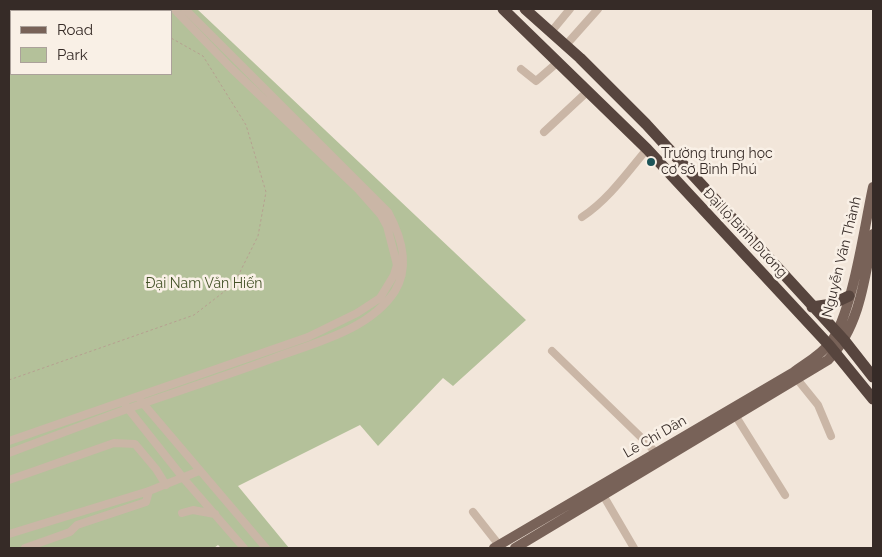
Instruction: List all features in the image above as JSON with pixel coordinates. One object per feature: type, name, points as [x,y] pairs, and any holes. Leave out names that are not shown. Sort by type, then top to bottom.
[{"type":"highway","name":"Đại lộ Bình Dương","points":[[503,9],[647,149],[832,349],[873,399]]},
{"type":"highway","name":"Đại lộ Bình Dương","points":[[525,9],[566,45],[646,124],[840,336],[873,377]]},
{"type":"highway","points":[[672,176],[683,165]]},
{"type":"highway","points":[[812,307],[832,304],[849,296]]},
{"type":"main road","name":"Nguyễn Văn Thành","points":[[840,336],[873,187]]},
{"type":"main road","name":"Nguyễn Văn Thành","points":[[840,336],[862,288],[873,234]]},
{"type":"main road","points":[[832,349],[840,336]]},
{"type":"main road","name":"Lê Chí Dân","points":[[496,547],[735,416],[823,364],[832,349]]},
{"type":"main road","name":"Lê Chí Dân","points":[[515,548],[603,495],[658,457],[832,349]]},
{"type":"street","points":[[9,442],[308,337],[357,313],[380,298],[389,286],[397,265],[391,237],[381,215],[358,189],[231,68],[174,9]]},
{"type":"street","points":[[9,453],[143,404],[210,382],[353,326],[388,299],[401,277],[403,249],[399,234],[388,212],[185,9]]},
{"type":"street","points":[[551,32],[570,9]]},
{"type":"street","points":[[566,45],[598,9]]},
{"type":"street","points":[[521,69],[536,81],[558,62]]},
{"type":"street","points":[[544,132],[588,91]]},
{"type":"street","points":[[582,217],[594,209],[613,190],[647,149]]},
{"type":"street","points":[[552,351],[658,457]]},
{"type":"street","points":[[797,379],[820,409],[831,436]]},
{"type":"street","points":[[137,396],[266,548]]},
{"type":"street","points":[[122,401],[244,548]]},
{"type":"street","points":[[735,416],[785,495]]},
{"type":"street","points":[[9,480],[114,442],[136,444],[156,468],[166,485]]},
{"type":"street","points":[[9,534],[149,491],[199,471]]},
{"type":"street","points":[[25,548],[70,532],[77,525],[146,502],[149,491]]},
{"type":"street","points":[[603,495],[634,548]]},
{"type":"street","points":[[182,513],[193,510],[215,514]]},
{"type":"street","points":[[473,512],[496,547]]},
{"type":"street","points":[[615,516],[638,548]]},
{"type":"path","points":[[9,380],[194,315],[234,284],[258,236],[266,192],[246,125],[203,56],[172,39]]},
{"type":"green space","name":"Đại Nam Văn Hiến","points":[[9,9],[197,9],[526,320],[453,386],[443,378],[378,446],[360,425],[238,486],[289,548],[221,548],[218,545],[214,548],[9,548]]},
{"type":"place","name":"Trường trung học cơ sở Bình Phú","points":[[651,162]]}]
